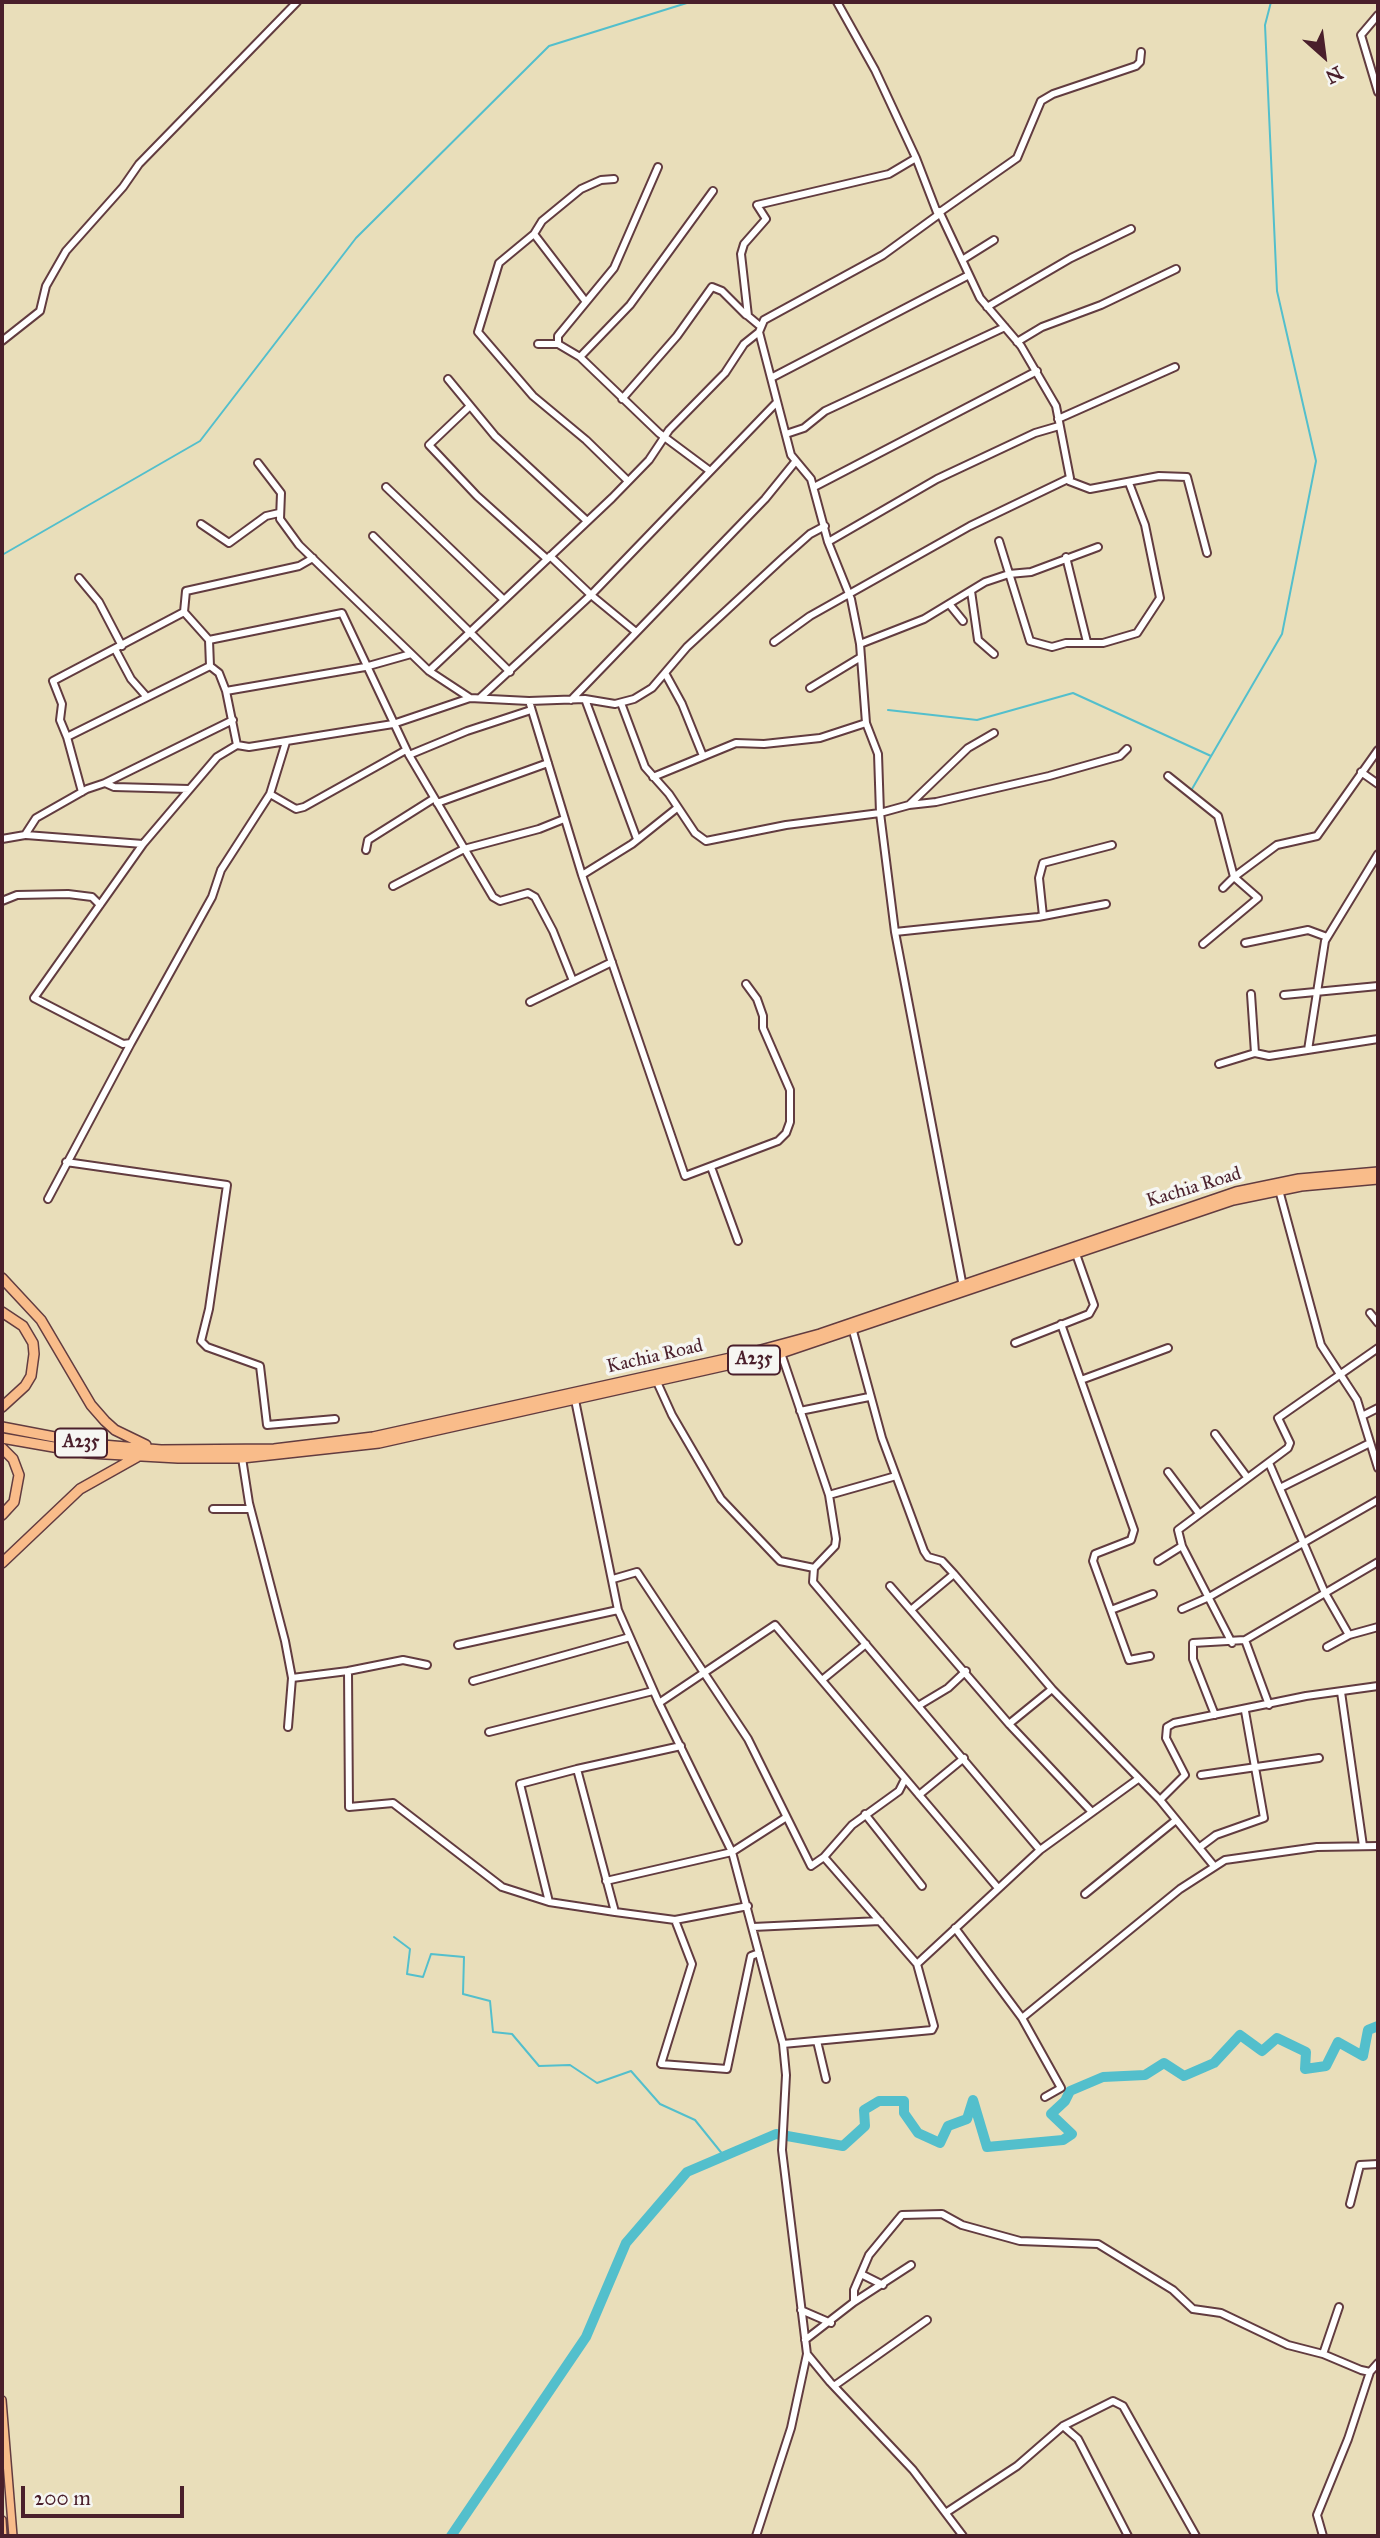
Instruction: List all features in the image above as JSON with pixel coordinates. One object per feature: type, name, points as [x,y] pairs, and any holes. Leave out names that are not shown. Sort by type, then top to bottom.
[{"type":"highway","name":"Kachia Road","points":[[2,1427],[91,1444],[242,1458],[379,1443],[793,1342],[1213,1199],[1299,1180],[1378,1172]]},
{"type":"highway","name":"Kachia Road","points":[[2,1438],[138,1457],[164,1452],[265,1450],[349,1441],[575,1400],[781,1353],[853,1331],[1210,1207],[1279,1190],[1378,1179]]},
{"type":"highway","points":[[2,1278],[41,1320],[91,1405],[105,1422],[136,1441],[164,1452]]},
{"type":"highway","points":[[2,1312],[23,1326],[33,1343],[34,1354],[31,1376],[25,1386],[2,1407]]},
{"type":"highway","points":[[2,1448],[13,1459],[19,1475],[14,1502],[2,1515]]},
{"type":"highway","points":[[2,1563],[80,1489],[138,1457]]},
{"type":"main road","points":[[2,2400],[13,2536]]},
{"type":"main road","points":[[2,2521],[4,2536]]},
{"type":"street","points":[[2,341],[40,311],[46,286],[66,251],[118,193],[139,164],[297,2]]},
{"type":"street","points":[[837,2],[875,70],[969,275],[987,307],[1037,371],[1056,406],[1071,475],[1069,481]]},
{"type":"street","points":[[1378,15],[1361,35],[1378,92]]},
{"type":"street","points":[[429,671],[649,460],[665,437],[725,373],[764,320],[883,255],[935,218],[939,211],[1017,158],[1041,101],[1136,66],[1140,62],[1141,52]]},
{"type":"street","points":[[748,316],[741,254],[744,244],[766,219],[757,209],[760,202],[811,194],[872,179],[900,169],[916,158]]},
{"type":"street","points":[[558,344],[558,336],[614,268],[658,167]]},
{"type":"street","points":[[614,179],[601,180],[581,189],[542,221],[534,234],[499,263],[478,332],[533,396],[586,440],[628,481]]},
{"type":"street","points":[[580,357],[630,305],[713,191]]},
{"type":"street","points":[[987,307],[1071,258],[1130,229]]},
{"type":"street","points":[[534,234],[586,302]]},
{"type":"street","points":[[962,260],[994,240]]},
{"type":"street","points":[[1017,342],[1042,327],[1101,305],[1176,269]]},
{"type":"street","points":[[771,378],[969,275]]},
{"type":"street","points":[[622,399],[677,336],[712,287],[722,292],[759,329],[795,462],[808,474],[814,487],[828,542],[850,594],[860,644],[866,723],[878,754],[880,813],[895,932],[963,1286]]},
{"type":"street","points":[[786,434],[804,428],[825,411],[1005,327]]},
{"type":"street","points":[[538,344],[558,344],[580,357],[665,437],[710,471]]},
{"type":"street","points":[[828,542],[937,479],[1175,367]]},
{"type":"street","points":[[814,487],[1037,371]]},
{"type":"street","points":[[448,379],[495,436],[587,521]]},
{"type":"street","points":[[481,697],[591,595],[777,402]]},
{"type":"street","points":[[470,407],[429,445],[477,496],[636,632]]},
{"type":"street","points":[[571,700],[773,491],[795,462]]},
{"type":"street","points":[[258,463],[281,493],[279,513],[299,545],[429,671],[470,698]]},
{"type":"street","points":[[774,642],[810,615],[971,526],[1069,481],[1090,489],[1158,476],[1187,477],[1207,553]]},
{"type":"street","points":[[999,541],[1030,641],[1052,647],[1087,642],[1103,643],[1137,633],[1160,598],[1145,525],[1129,483]]},
{"type":"street","points":[[386,487],[503,599]]},
{"type":"street","points":[[201,524],[229,542],[266,516],[279,513]]},
{"type":"street","points":[[131,1043],[123,1044],[34,998],[143,844],[217,757],[237,745],[249,747],[393,724],[470,698],[528,701],[585,699],[621,703],[652,688],[687,647],[810,534],[825,526]]},
{"type":"street","points":[[373,536],[510,672]]},
{"type":"street","points":[[860,644],[950,605],[971,591],[1009,574],[1031,572],[1098,547]]},
{"type":"street","points":[[1066,557],[1087,642]]},
{"type":"street","points":[[237,745],[226,691],[219,673],[210,666],[209,640],[184,612],[186,592],[299,566],[313,558]]},
{"type":"street","points":[[79,578],[99,602],[131,679],[146,696]]},
{"type":"street","points":[[971,591],[978,640],[994,654]]},
{"type":"street","points":[[950,605],[963,621]]},
{"type":"street","points":[[82,792],[61,720],[62,704],[53,681],[184,612]]},
{"type":"street","points":[[209,640],[342,613],[407,753],[493,897],[500,901],[528,893],[535,897],[553,931],[573,981]]},
{"type":"street","points":[[226,691],[365,667],[411,654]]},
{"type":"street","points":[[810,688],[861,657]]},
{"type":"street","points":[[67,737],[210,666]]},
{"type":"street","points":[[665,673],[682,704],[703,756]]},
{"type":"street","points":[[585,699],[637,839]]},
{"type":"street","points":[[528,701],[582,875],[685,1176],[778,1141],[786,1133],[790,1122],[790,1090],[763,1028],[763,1016],[757,999],[746,984]]},
{"type":"street","points":[[621,703],[645,767],[695,833],[706,841],[786,825],[880,813],[909,805],[936,802],[1049,776],[1120,756],[1127,749]]},
{"type":"street","points":[[270,794],[296,809],[304,807],[407,753],[531,710]]},
{"type":"street","points":[[25,835],[34,820],[82,792],[233,720]]},
{"type":"street","points":[[653,777],[736,743],[764,744],[820,738],[866,723]]},
{"type":"street","points":[[909,805],[968,748],[994,733]]},
{"type":"street","points":[[48,1199],[212,897],[221,870],[270,794],[286,742]]},
{"type":"street","points":[[1223,888],[1277,845],[1317,836],[1378,750]]},
{"type":"street","points":[[366,850],[368,839],[435,801],[548,763]]},
{"type":"street","points":[[1361,772],[1378,783]]},
{"type":"street","points":[[1168,776],[1218,816],[1234,877],[1258,898],[1203,943]]},
{"type":"street","points":[[105,783],[114,787],[189,789]]},
{"type":"street","points":[[582,875],[637,839],[677,807]]},
{"type":"street","points":[[393,886],[464,849],[539,829],[564,818]]},
{"type":"street","points":[[2,839],[25,835],[143,844]]},
{"type":"street","points":[[1043,916],[1039,878],[1043,863],[1112,845]]},
{"type":"street","points":[[1308,1050],[1326,937],[1378,854]]},
{"type":"street","points":[[2,901],[17,895],[68,894],[92,898],[100,905]]},
{"type":"street","points":[[895,932],[1043,916],[1105,904]]},
{"type":"street","points":[[1245,943],[1308,930],[1326,937]]},
{"type":"street","points":[[530,1002],[612,962]]},
{"type":"street","points":[[1283,995],[1301,991],[1378,986]]},
{"type":"street","points":[[1251,994],[1255,1053]]},
{"type":"street","points":[[1219,1064],[1255,1053],[1269,1056],[1378,1039]]},
{"type":"street","points":[[66,1162],[227,1185],[209,1309],[201,1341],[208,1347],[261,1366],[267,1425],[335,1419]]},
{"type":"street","points":[[710,1167],[738,1241]]},
{"type":"street","points":[[1279,1190],[1321,1345],[1352,1389],[1378,1468]]},
{"type":"street","points":[[1015,1343],[1089,1314],[1094,1305],[1076,1254]]},
{"type":"street","points":[[1370,1312],[1378,1323]]},
{"type":"street","points":[[1061,1324],[1134,1530],[1131,1540],[1092,1557],[1129,1660],[1150,1656]]},
{"type":"street","points":[[853,1331],[869,1396],[926,1556],[942,1561],[1052,1689],[1160,1800],[1214,1866]]},
{"type":"street","points":[[1081,1380],[1168,1348]]},
{"type":"street","points":[[1231,1643],[1182,1546],[1178,1530],[1198,1512],[1269,1462],[1290,1443],[1278,1418],[1378,1348]]},
{"type":"street","points":[[781,1353],[828,1495],[836,1543],[814,1569],[813,1582],[1040,1850]]},
{"type":"street","points":[[657,1381],[672,1415],[721,1499],[780,1561],[814,1569]]},
{"type":"street","points":[[800,1411],[869,1396]]},
{"type":"street","points":[[575,1400],[618,1610],[653,1691],[732,1852],[783,2044],[786,2075],[782,2136],[807,2354],[791,2428],[755,2536]]},
{"type":"street","points":[[1362,1416],[1378,1408]]},
{"type":"street","points":[[1215,1434],[1247,1478]]},
{"type":"street","points":[[1280,1488],[1370,1443]]},
{"type":"street","points":[[242,1458],[250,1509],[279,1614],[292,1678],[288,1727]]},
{"type":"street","points":[[1269,1462],[1325,1592],[1349,1635]]},
{"type":"street","points":[[1168,1472],[1198,1512]]},
{"type":"street","points":[[828,1495],[896,1476]]},
{"type":"street","points":[[1182,1609],[1209,1597],[1378,1500]]},
{"type":"street","points":[[213,1509],[250,1509]]},
{"type":"street","points":[[1157,1561],[1182,1546]]},
{"type":"street","points":[[1215,1715],[1191,1646],[1196,1642],[1231,1643],[1245,1640],[1378,1562]]},
{"type":"street","points":[[612,1579],[637,1572],[748,1739],[811,1866],[824,1857],[865,1814],[899,1791],[905,1779]]},
{"type":"street","points":[[912,1609],[954,1574]]},
{"type":"street","points":[[890,1586],[1009,1724],[1091,1811]]},
{"type":"street","points":[[1111,1610],[1153,1594]]},
{"type":"street","points":[[457,1645],[618,1610]]},
{"type":"street","points":[[270,1616],[279,1614]]},
{"type":"street","points":[[659,1703],[775,1625],[998,1888]]},
{"type":"street","points":[[1327,1647],[1349,1635],[1378,1627]]},
{"type":"street","points":[[473,1681],[630,1637]]},
{"type":"street","points":[[1245,1640],[1269,1705]]},
{"type":"street","points":[[822,1680],[866,1644]]},
{"type":"street","points":[[292,1678],[403,1660],[427,1665]]},
{"type":"street","points":[[348,1671],[349,1807],[393,1803],[502,1887],[549,1902],[675,1920],[748,1906]]},
{"type":"street","points":[[918,1706],[947,1688],[966,1671]]},
{"type":"street","points":[[1160,1800],[1185,1775],[1166,1738],[1167,1727],[1183,1720],[1378,1686]]},
{"type":"street","points":[[1009,1724],[1052,1689]]},
{"type":"street","points":[[489,1732],[653,1691]]},
{"type":"street","points":[[1341,1692],[1363,1846]]},
{"type":"street","points":[[1200,1847],[1216,1835],[1265,1818],[1245,1711]]},
{"type":"street","points":[[549,1902],[520,1784],[681,1746]]},
{"type":"street","points":[[899,1791],[917,1793],[964,1758]]},
{"type":"street","points":[[1201,1775],[1319,1758]]},
{"type":"street","points":[[577,1769],[615,1912]]},
{"type":"street","points":[[917,1964],[1040,1850],[1138,1779]]},
{"type":"street","points":[[865,1814],[922,1886]]},
{"type":"street","points":[[606,1881],[732,1852],[785,1818]]},
{"type":"street","points":[[1085,1894],[1177,1820]]},
{"type":"street","points":[[1023,2018],[1180,1889],[1214,1866],[1236,1857],[1378,1846]]},
{"type":"street","points":[[783,2044],[932,2030],[934,2026],[917,1964],[824,1857]]},
{"type":"street","points":[[675,1920],[692,1964],[661,2064],[727,2069],[751,1956],[759,1953]]},
{"type":"street","points":[[753,1927],[880,1921]]},
{"type":"street","points":[[955,1928],[1023,2018],[1060,2088],[1045,2097]]},
{"type":"street","points":[[817,2041],[826,2080]]},
{"type":"street","points":[[1350,2204],[1360,2165],[1378,2164]]},
{"type":"street","points":[[854,2302],[854,2290],[869,2255],[902,2215],[942,2214],[962,2225],[1020,2241],[1098,2244],[1173,2290],[1193,2309],[1221,2313],[1288,2345],[1323,2354],[1373,2374]]},
{"type":"street","points":[[804,2340],[831,2323],[854,2302],[883,2286],[911,2265]]},
{"type":"street","points":[[861,2274],[883,2286]]},
{"type":"street","points":[[1323,2354],[1339,2307]]},
{"type":"street","points":[[801,2310],[831,2323]]},
{"type":"street","points":[[834,2386],[927,2320]]},
{"type":"street","points":[[807,2354],[947,2512],[963,2536]]},
{"type":"street","points":[[1323,2536],[1317,2515],[1378,2363]]},
{"type":"street","points":[[947,2512],[1017,2466],[1063,2426],[1113,2401],[1124,2406],[1196,2536]]},
{"type":"street","points":[[1063,2426],[1078,2439],[1128,2536]]},
{"type":"waterway","points":[[2,555],[200,441],[356,238],[549,46],[690,2]]},
{"type":"waterway","points":[[1192,789],[1282,634],[1316,461],[1277,291],[1265,25],[1271,2]]},
{"type":"waterway","points":[[888,710],[977,720],[1073,693],[1211,756]]},
{"type":"waterway","points":[[394,1937],[410,1949],[407,1974],[423,1977],[431,1954],[464,1957],[463,1994],[490,2001],[493,2032],[512,2034],[539,2066],[570,2065],[597,2083],[631,2071],[660,2104],[695,2120],[724,2156]]},
{"type":"waterway","points":[[451,2536],[586,2337],[626,2243],[687,2172],[776,2134],[843,2146],[865,2126],[864,2110],[879,2101],[904,2101],[904,2113],[918,2133],[940,2143],[948,2126],[967,2119],[973,2100],[987,2147],[1063,2140],[1072,2134],[1051,2114],[1065,2101],[1070,2091],[1103,2077],[1145,2075],[1164,2063],[1184,2076],[1214,2063],[1240,2035],[1262,2051],[1277,2038],[1306,2052],[1305,2069],[1326,2066],[1338,2042],[1363,2056],[1368,2030],[1378,2026]]}]
